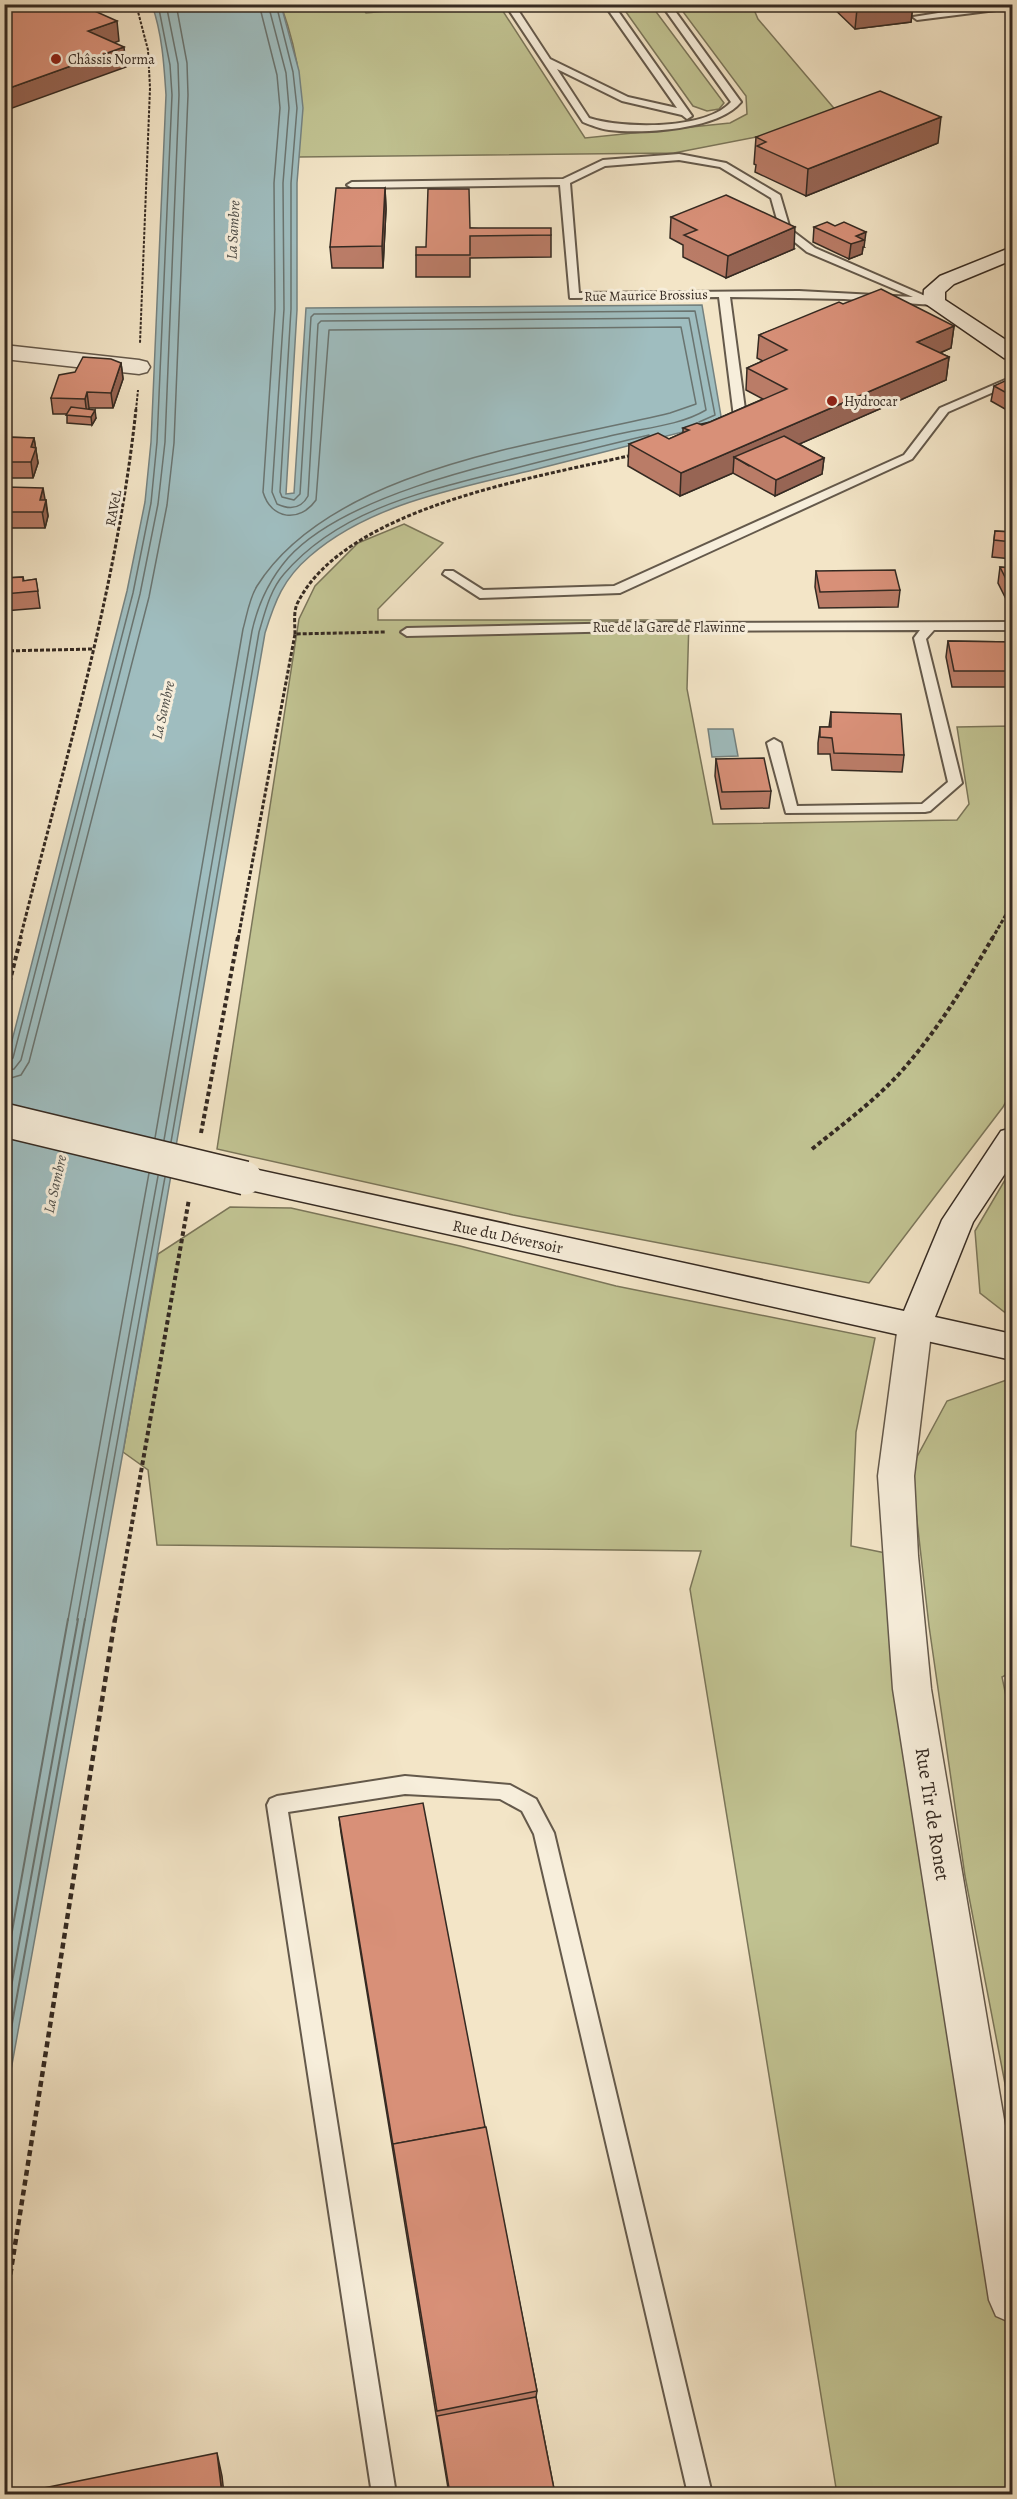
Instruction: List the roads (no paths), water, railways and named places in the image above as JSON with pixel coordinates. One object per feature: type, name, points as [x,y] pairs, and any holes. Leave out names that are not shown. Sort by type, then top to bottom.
[{"type":"street","points":[[934,302],[935,290],[947,280],[1012,253]]},
{"type":"street","name":"Rue Maurice Brossius","points":[[934,302],[1012,353]]},
{"type":"street","points":[[4,352],[139,368]]},
{"type":"street","name":"Rue du Déversoir","points":[[4,1120],[245,1178],[1012,1347]]},
{"type":"street","points":[[915,1326],[958,1220],[1012,1139]]},
{"type":"street","name":"Rue Tir de Ronet","points":[[915,1326],[896,1476],[900,1556],[912,1689],[1012,2300]]},
{"type":"lane","points":[[509,4],[586,120],[607,128],[688,117],[717,117],[734,108],[736,102],[665,4]]},
{"type":"lane","points":[[608,4],[688,117]]},
{"type":"lane","points":[[917,17],[1012,5]]},
{"type":"lane","points":[[547,61],[625,99],[688,117]]},
{"type":"lane","name":"Rue Maurice Brossius","points":[[679,157],[723,165],[776,197],[785,230],[811,250],[934,302],[884,297],[723,294],[574,296],[565,182],[603,163],[679,157]]},
{"type":"lane","points":[[352,185],[565,182]]},
{"type":"lane","points":[[723,294],[740,417],[733,428],[723,430]]},
{"type":"lane","points":[[449,574],[480,594],[616,590],[908,456],[944,410],[1012,380]]},
{"type":"lane","points":[[774,743],[791,810],[926,808],[955,783],[920,638],[931,626]]},
{"type":"lane","name":"Rue de la Gare de Flawinne","points":[[407,632],[629,627],[1012,626]]},
{"type":"lane","points":[[384,2494],[277,1805],[405,1785],[503,1791],[530,1805],[544,1833],[700,2494]]},
{"type":"water","name":"La Sambre","points":[[152,5],[281,5],[299,71],[303,108],[297,183],[297,310],[286,494],[294,493],[306,308],[702,305],[722,422],[445,492],[387,511],[334,538],[310,556],[293,573],[272,611],[265,633],[123,1452],[5,2103],[5,1068],[127,591],[145,502],[151,442],[166,95],[160,38]]},
{"type":"water","points":[[708,729],[733,729],[738,756],[712,757]]},
{"type":"place","name":"Châssis Norma","points":[[56,59]]},
{"type":"place","name":"Hydrocar","points":[[832,401]]}]
